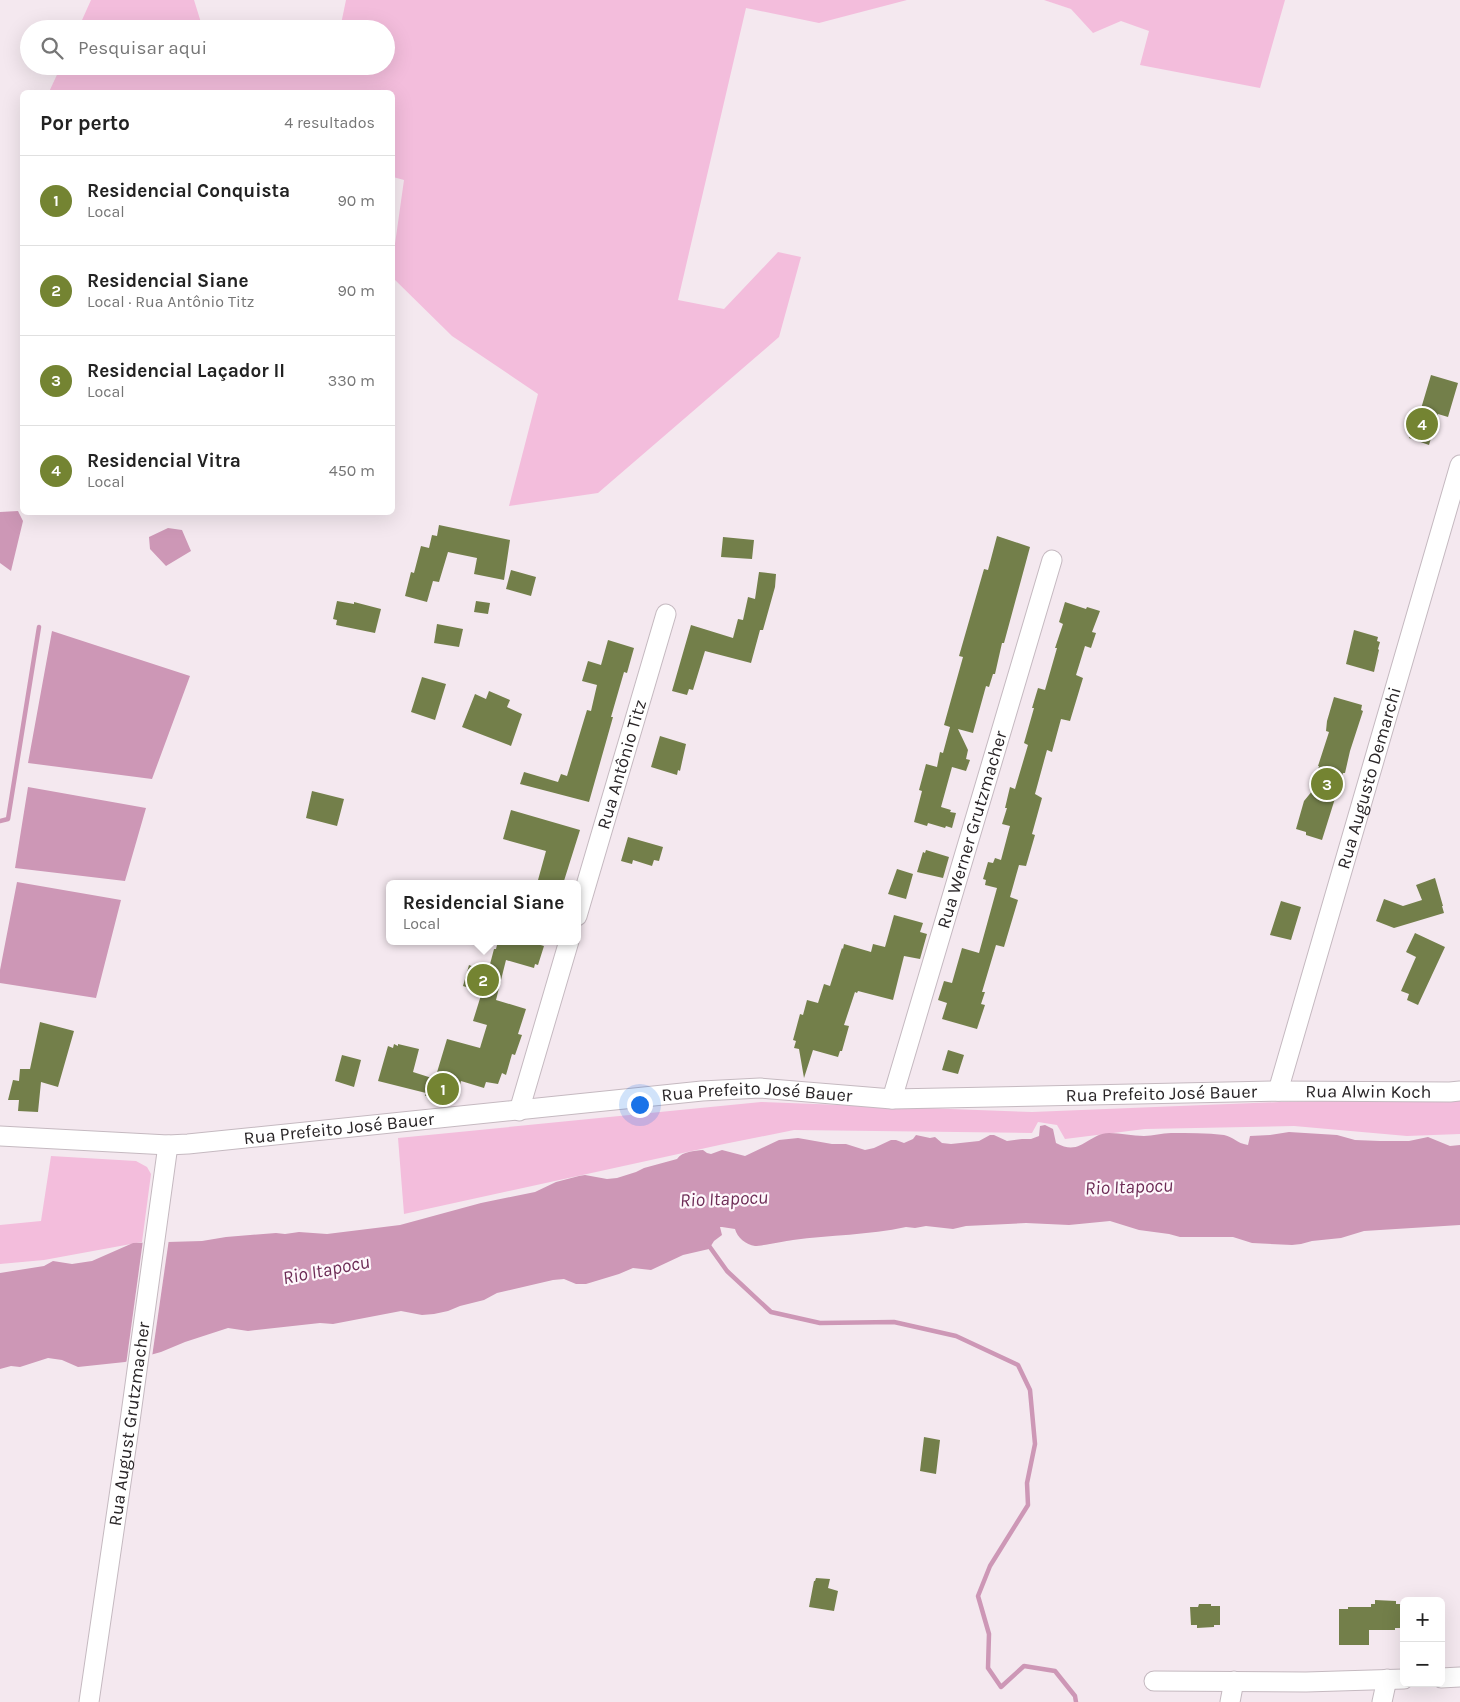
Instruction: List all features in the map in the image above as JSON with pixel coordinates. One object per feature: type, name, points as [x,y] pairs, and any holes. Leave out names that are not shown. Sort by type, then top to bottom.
[{"type":"street","name":"Rua Augusto Demarchi","points":[[1278,1091],[1460,465]]},
{"type":"street","name":"Rua Werner Grutzmacher","points":[[892,1099],[1052,560]]},
{"type":"street","name":"Rua Antônio Titz","points":[[581,902],[666,614]]},
{"type":"street","points":[[519,1111],[568,945]]},
{"type":"street","name":"Rua Prefeito José Bauer","points":[[0,1136],[168,1145],[702,1091],[760,1088],[892,1099],[1278,1091]]},
{"type":"street","name":"Rua Alwin Koch","points":[[1278,1091],[1460,1091]]},
{"type":"street","name":"Rua August Grutzmacher","points":[[89,1702],[168,1145]]},
{"type":"street","points":[[1445,1678],[1460,1677]]},
{"type":"street","points":[[1154,1681],[1306,1682],[1395,1679]]},
{"type":"street","points":[[1382,1702],[1395,1679]]},
{"type":"street","points":[[1230,1702],[1234,1681]]},
{"type":"shaded area","points":[[91,0],[194,0],[200,20],[82,20]]},
{"type":"shaded area","points":[[346,0],[907,0],[819,23],[746,8],[678,300],[724,309],[778,252],[801,257],[779,337],[598,493],[509,506],[538,394],[452,336],[395,280],[395,244],[404,180],[395,178],[395,90],[50,90],[57,75],[395,75],[395,20],[342,20]]},
{"type":"shaded area","points":[[1044,0],[1285,0],[1260,88],[1140,65],[1149,31],[1121,21],[1093,33],[1071,9]]},
{"type":"shaded area","points":[[1460,1098],[1460,1134],[1407,1136],[1294,1126],[1145,1129],[1065,1139],[1057,1125],[1038,1122],[1032,1133],[794,1130],[404,1214],[398,1138],[761,1102],[1032,1112],[1280,1102]]},
{"type":"shaded area","points":[[51,1156],[136,1161],[147,1167],[151,1174],[142,1242],[44,1260],[0,1264],[0,1225],[41,1221]]},
{"type":"water","points":[[18,511],[23,521],[11,571],[0,563],[0,512]]},
{"type":"water","points":[[168,528],[182,530],[191,551],[166,566],[150,549],[149,537]]},
{"type":"water","points":[[52,631],[190,676],[152,779],[28,763]]},
{"type":"water","points":[[28,787],[146,808],[125,881],[15,868]]},
{"type":"water","points":[[17,882],[121,900],[96,998],[0,983],[0,970]]},
{"type":"water","name":"Rio Itapocu","points":[[1045,1125],[1053,1129],[1056,1143],[1065,1147],[1078,1146],[1101,1134],[1109,1133],[1144,1136],[1171,1133],[1218,1134],[1248,1145],[1250,1136],[1289,1132],[1337,1135],[1355,1140],[1380,1141],[1409,1141],[1428,1137],[1450,1146],[1460,1145],[1460,1225],[1364,1231],[1341,1238],[1292,1245],[1252,1243],[1233,1237],[1180,1237],[1139,1230],[1110,1221],[1069,1225],[1026,1223],[966,1226],[953,1229],[926,1226],[906,1227],[755,1246],[742,1240],[735,1229],[720,1227],[722,1235],[714,1241],[709,1249],[683,1255],[651,1270],[633,1268],[586,1284],[576,1284],[564,1279],[553,1280],[497,1293],[484,1300],[434,1314],[422,1315],[401,1311],[333,1324],[320,1323],[248,1331],[228,1328],[161,1352],[125,1362],[78,1367],[62,1360],[48,1358],[20,1367],[11,1366],[0,1369],[0,1273],[44,1266],[53,1261],[72,1264],[92,1261],[133,1243],[202,1241],[276,1233],[327,1234],[400,1225],[481,1203],[535,1192],[556,1182],[579,1176],[585,1175],[607,1179],[617,1178],[677,1159],[682,1154],[692,1151],[703,1150],[711,1154],[722,1150],[745,1156],[779,1140],[798,1138],[832,1144],[846,1144],[865,1150],[891,1140],[904,1143],[913,1139],[916,1135],[930,1138],[935,1137],[942,1143],[951,1144],[979,1141],[990,1135],[1007,1141],[1031,1139],[1039,1136],[1040,1126]]},
{"type":"pier","points":[[169,1239],[152,1357],[126,1365],[143,1240]]},
{"type":"building","points":[[1431,375],[1458,383],[1448,417],[1438,414],[1429,445],[1409,438],[1410,435],[1407,433],[1412,415],[1415,415],[1417,411],[1420,412]]},
{"type":"building","points":[[439,525],[510,540],[504,580],[474,574],[477,558],[448,552],[439,582],[433,581],[427,602],[405,596],[411,572],[414,573],[421,546],[429,548],[432,535],[437,536]]},
{"type":"building","points":[[997,536],[1030,547],[995,674],[993,674],[989,687],[986,686],[973,733],[958,729],[968,750],[966,759],[970,760],[966,771],[952,767],[941,807],[956,813],[952,828],[928,823],[927,826],[914,822],[922,791],[919,790],[926,764],[937,767],[940,752],[943,753],[950,727],[944,725],[963,657],[959,656],[984,569],[988,570]]},
{"type":"building","points":[[723,537],[754,540],[752,559],[721,557]]},
{"type":"building","points":[[511,570],[536,577],[531,596],[506,589]]},
{"type":"building","points":[[759,572],[776,574],[775,587],[763,630],[760,630],[751,663],[705,651],[693,690],[689,689],[687,695],[672,691],[691,625],[733,638],[738,619],[743,620],[748,597],[755,599]]},
{"type":"building","points":[[337,601],[354,604],[354,602],[381,609],[375,633],[336,625],[337,620],[333,619]]},
{"type":"building","points":[[476,601],[490,603],[488,614],[474,612]]},
{"type":"building","points":[[1065,602],[1086,609],[1087,607],[1100,611],[1092,632],[1096,633],[1091,648],[1085,646],[1076,675],[1083,678],[1070,721],[1061,719],[1052,752],[1047,750],[1035,794],[1042,798],[1032,834],[1035,835],[1026,866],[1019,865],[1010,897],[1018,900],[1004,947],[996,945],[982,992],[985,992],[981,1004],[985,1005],[977,1029],[942,1019],[947,1003],[938,1000],[944,981],[952,983],[962,948],[979,953],[997,888],[985,885],[986,880],[983,879],[988,862],[993,863],[995,858],[1001,860],[1010,826],[1002,824],[1007,808],[1005,808],[1010,787],[1015,789],[1028,745],[1024,743],[1038,688],[1045,690],[1063,624],[1059,622]]},
{"type":"building","points":[[437,624],[463,629],[459,647],[434,643]]},
{"type":"building","points":[[1354,630],[1378,637],[1377,641],[1380,642],[1374,672],[1346,664]]},
{"type":"building","points":[[608,640],[634,648],[627,673],[624,672],[589,802],[520,784],[524,772],[558,782],[561,774],[567,776],[587,710],[591,711],[597,685],[582,681],[588,661],[601,665]]},
{"type":"building","points":[[422,677],[446,684],[435,720],[411,712]]},
{"type":"building","points":[[489,691],[510,700],[507,707],[522,714],[511,746],[462,727],[475,694],[486,699]]},
{"type":"building","points":[[1334,697],[1362,705],[1361,710],[1363,711],[1345,773],[1343,773],[1322,840],[1306,835],[1306,832],[1296,829],[1304,801],[1313,790],[1318,766],[1329,732],[1326,731],[1327,721]]},
{"type":"building","points":[[660,736],[686,744],[680,771],[678,770],[677,775],[651,767]]},
{"type":"building","points":[[312,791],[344,799],[337,826],[306,818]]},
{"type":"building","points":[[511,810],[580,830],[564,880],[538,880],[546,851],[503,839]]},
{"type":"building","points":[[628,837],[663,847],[659,861],[654,860],[652,866],[633,860],[632,864],[621,861]]},
{"type":"building","points":[[926,850],[949,857],[943,878],[917,872],[923,852],[925,853]]},
{"type":"building","points":[[897,869],[913,874],[906,899],[888,894]]},
{"type":"building","points":[[1435,878],[1444,913],[1394,928],[1376,921],[1384,899],[1403,906],[1422,900],[1416,885]]},
{"type":"building","points":[[1281,901],[1301,907],[1291,940],[1270,935]]},
{"type":"building","points":[[894,915],[923,923],[920,932],[927,934],[920,959],[904,956],[893,1000],[858,991],[857,993],[855,992],[844,1025],[849,1026],[842,1051],[840,1051],[838,1057],[813,1050],[804,1078],[799,1049],[794,1048],[796,1041],[793,1040],[800,1014],[803,1015],[807,1000],[818,1003],[824,984],[830,986],[844,944],[871,952],[873,944],[885,947]]},
{"type":"building","points":[[1415,933],[1445,947],[1418,1005],[1407,1000],[1409,994],[1401,991],[1416,957],[1406,952]]},
{"type":"building","points":[[497,945],[544,946],[538,965],[535,964],[534,968],[506,960],[496,1000],[526,1009],[518,1034],[522,1035],[515,1055],[512,1054],[506,1075],[502,1073],[498,1084],[486,1082],[484,1088],[461,1081],[458,1092],[425,1096],[426,1093],[378,1081],[388,1046],[393,1048],[394,1044],[419,1049],[413,1072],[435,1079],[447,1039],[480,1048],[487,1025],[473,1021],[482,992],[463,986],[469,965],[474,967],[475,964],[489,968],[494,949],[496,949]]},
{"type":"building","points":[[40,1022],[74,1031],[58,1087],[41,1082],[38,1112],[18,1111],[19,1100],[8,1100],[13,1080],[19,1081],[20,1069],[30,1069]]},
{"type":"building","points":[[948,1050],[964,1055],[958,1074],[942,1070]]},
{"type":"building","points":[[342,1055],[361,1060],[354,1087],[335,1081]]},
{"type":"building","points":[[924,1437],[940,1440],[936,1474],[920,1471]]},
{"type":"building","points":[[816,1578],[830,1579],[828,1588],[838,1591],[834,1611],[809,1607]]},
{"type":"building","points":[[1375,1600],[1396,1601],[1396,1604],[1400,1604],[1400,1628],[1395,1628],[1395,1630],[1369,1630],[1369,1645],[1339,1645],[1339,1609],[1371,1607],[1371,1604],[1375,1604]]},
{"type":"building","points":[[1199,1604],[1220,1606],[1220,1625],[1197,1628],[1197,1625],[1191,1625],[1190,1607],[1198,1607]]},
{"type":"waterway","points":[[0,821],[8,819],[39,627]]},
{"type":"waterway","points":[[707,1243],[727,1271],[771,1312],[820,1323],[894,1322],[956,1336],[1018,1365],[1030,1390],[1035,1444],[1027,1483],[1028,1505],[990,1566],[978,1596],[989,1634],[988,1668],[1001,1687],[1024,1666],[1055,1671],[1075,1696],[1076,1702]]},
{"type":"place","name":"Residencial Vitra","points":[[1422,424]]},
{"type":"place","name":"Residencial Laçador II","points":[[1327,784]]},
{"type":"place","name":"Residencial Siane","points":[[483,980]]},
{"type":"place","name":"Residencial Conquista","points":[[443,1089]]}]
